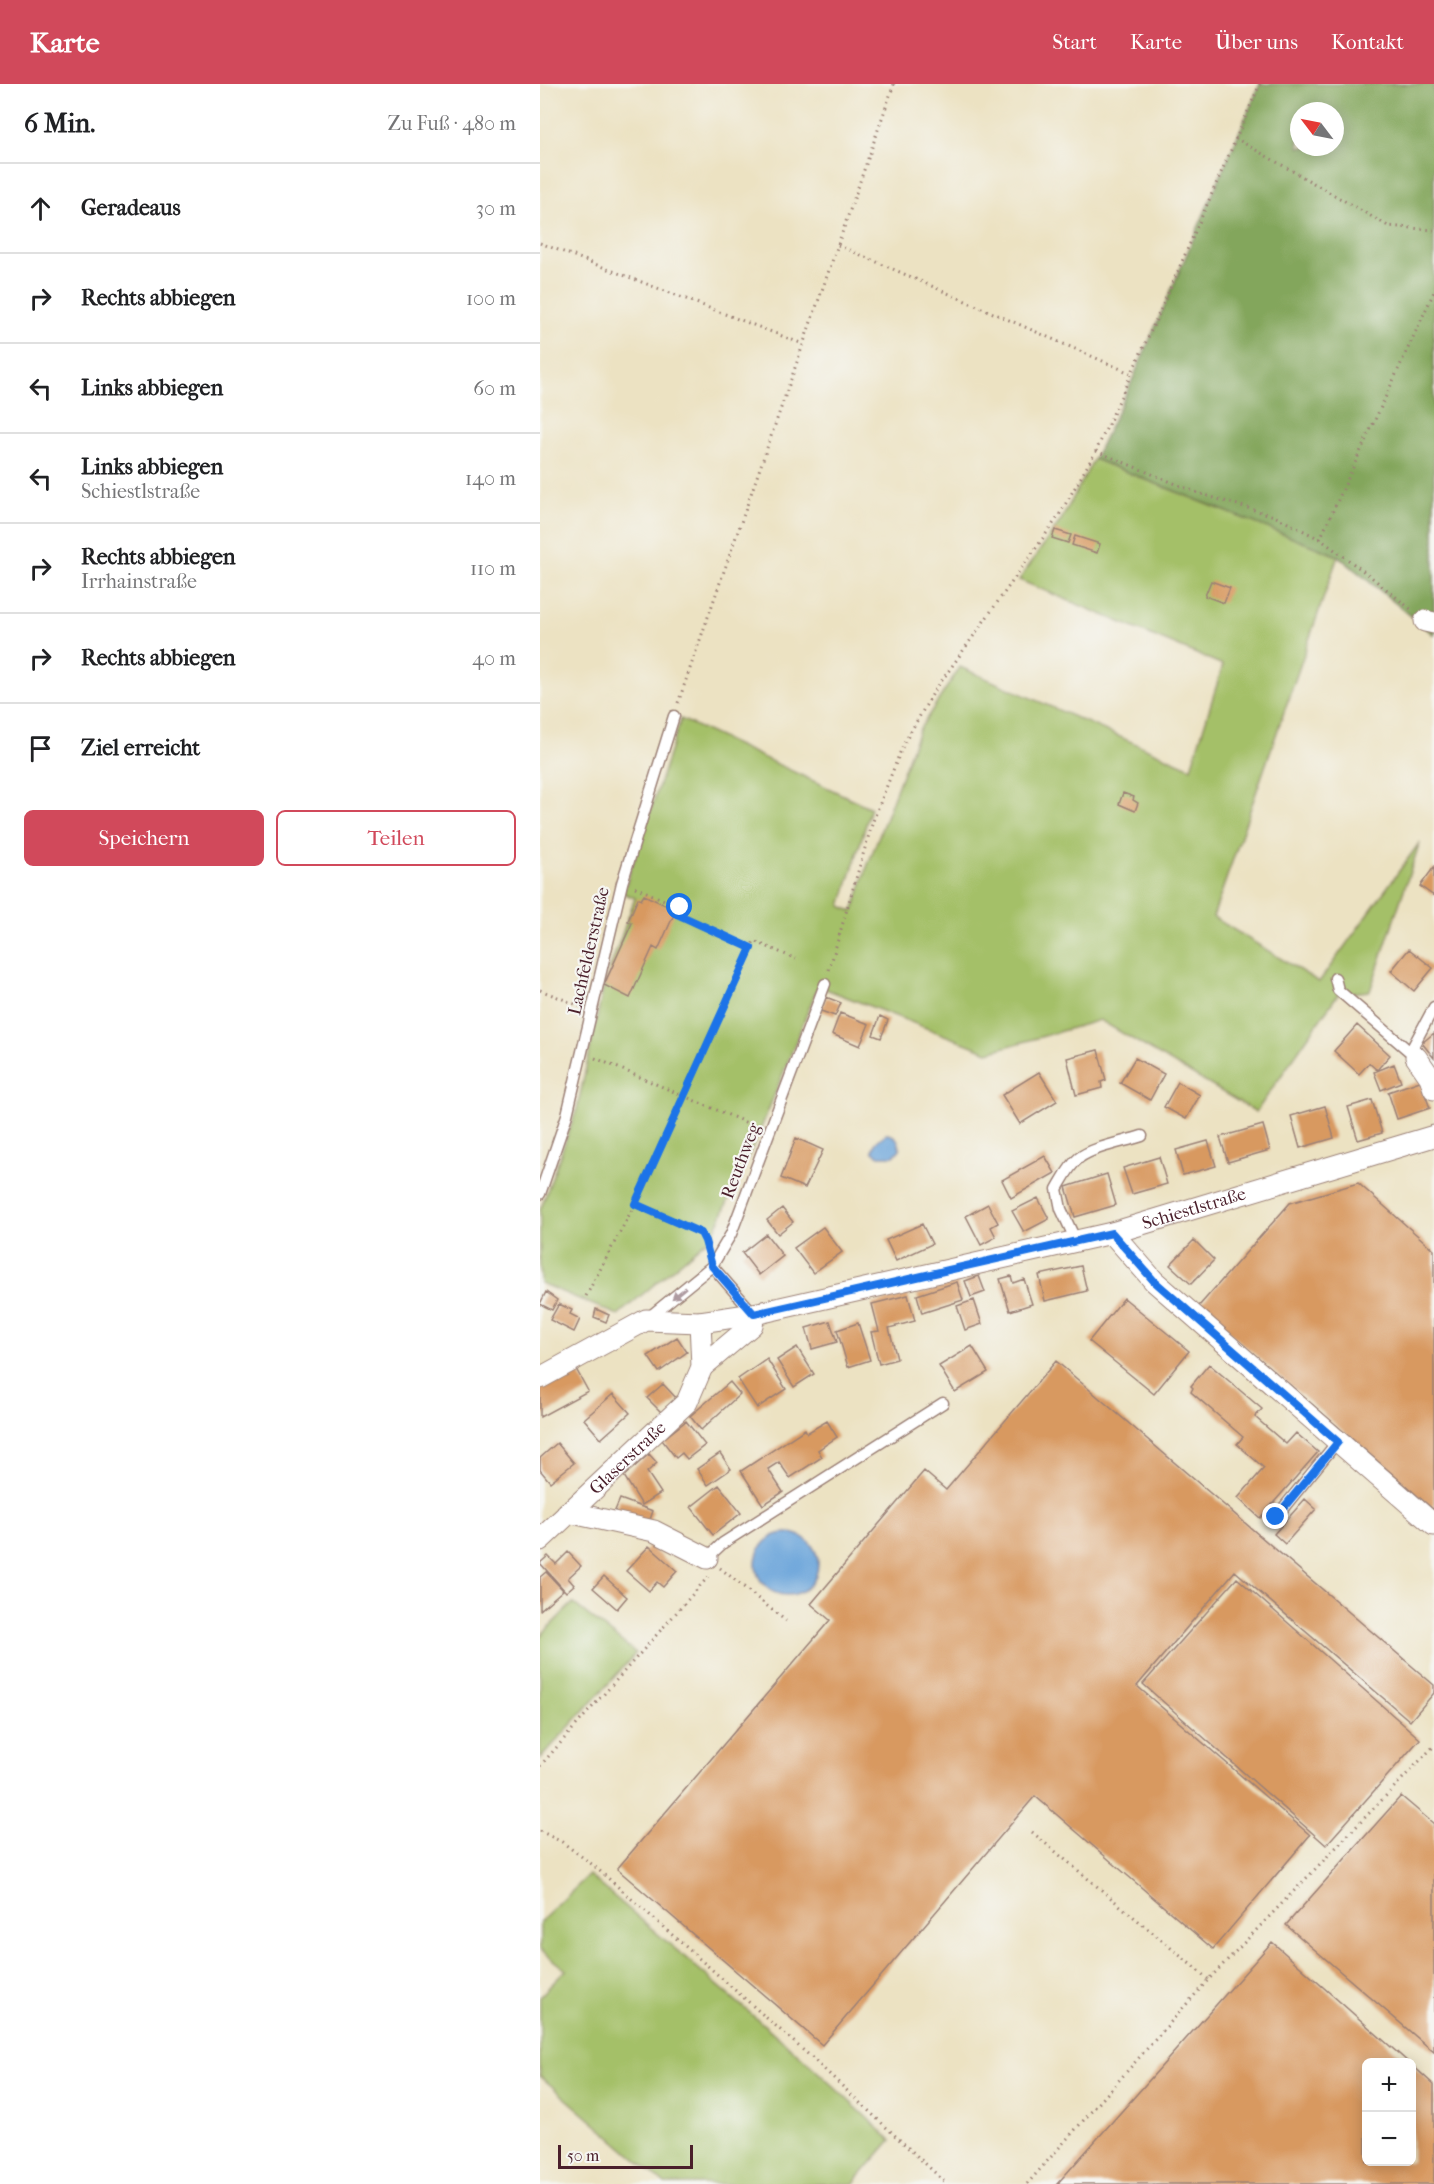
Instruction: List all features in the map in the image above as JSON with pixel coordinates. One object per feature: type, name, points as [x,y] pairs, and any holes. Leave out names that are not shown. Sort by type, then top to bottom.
[{"type":"street","points":[[1413,1055],[1430,1077],[1434,1089]]},
{"type":"street","name":"Schiestlstraße","points":[[645,1320],[700,1322],[754,1314],[1112,1233],[1434,1136]]},
{"type":"street","points":[[1112,1233],[1154,1281],[1434,1525]]},
{"type":"street","name":"Glaserstraße","points":[[702,1367],[752,1325],[754,1314]]},
{"type":"street","points":[[540,1378],[645,1320]]},
{"type":"street","name":"Glaserstraße","points":[[540,1540],[687,1402],[702,1367],[700,1322]]},
{"type":"street","points":[[568,1512],[654,1530],[712,1562]]},
{"type":"lane","name":"Lachfelderstraße","points":[[540,1194],[567,1115],[623,881],[674,716]]},
{"type":"lane","points":[[1335,978],[1338,990],[1413,1055],[1434,1007]]},
{"type":"lane","name":"Reuthweg","points":[[645,1320],[712,1266],[731,1234],[825,984]]},
{"type":"lane","points":[[1076,1241],[1061,1209],[1057,1189],[1072,1165],[1088,1153],[1142,1136]]},
{"type":"lane","points":[[712,1266],[754,1314]]},
{"type":"lane","points":[[712,1562],[723,1543],[943,1403]]},
{"type":"lane","points":[[1276,1517],[1338,1442]]},
{"type":"path","points":[[674,716],[894,84]]},
{"type":"path","points":[[825,984],[873,821],[903,745],[933,693],[1058,517],[1095,451],[1166,298],[1260,84]]},
{"type":"path","points":[[1235,138],[1388,226],[1434,230]]},
{"type":"path","points":[[540,243],[802,344]]},
{"type":"path","points":[[838,245],[1131,373]]},
{"type":"path","points":[[1320,539],[1434,292]]},
{"type":"path","points":[[1095,451],[1198,493],[1274,516],[1320,539],[1430,622]]},
{"type":"path","points":[[623,881],[680,907],[677,914],[751,948]]},
{"type":"path","points":[[586,1296],[635,1204],[754,941],[796,959]]},
{"type":"path","points":[[540,990],[592,1011]]},
{"type":"path","points":[[595,1058],[754,1126]]},
{"type":"path","points":[[635,1204],[701,1233],[712,1266]]},
{"type":"path","points":[[540,1766],[712,1562],[786,1621]]},
{"type":"path","points":[[1027,2184],[1208,1980],[1434,1746]]},
{"type":"path","points":[[540,1831],[562,1842],[593,1865],[812,2056],[947,2184]]},
{"type":"path","points":[[1032,1832],[1208,1980]]},
{"type":"green space","points":[[1260,84],[1434,84],[1434,635],[1338,556],[1094,459],[1128,390]]},
{"type":"green space","points":[[1094,459],[1338,556],[1213,917],[1319,982],[1420,842],[1370,991],[1338,994],[1256,1112],[1100,1020],[988,1052],[818,986],[762,1126],[713,1235],[618,1315],[540,1283],[540,1211],[577,1109],[604,985],[635,898],[623,893],[681,719],[871,808],[841,906],[853,912],[867,867],[919,730],[960,667],[1191,768],[1223,665],[1019,580],[1061,520]]},
{"type":"green space","points":[[573,1603],[636,1653],[540,1759],[540,1636]]},
{"type":"green space","points":[[589,1875],[805,2060],[891,2140],[853,2184],[665,2184],[540,2076],[540,1996],[566,1970],[540,1950],[540,1922]]},
{"type":"water","points":[[886,1134],[895,1137],[899,1143],[900,1149],[894,1156],[879,1156],[873,1152],[875,1144]]},
{"type":"water","points":[[781,1533],[793,1533],[809,1542],[816,1552],[818,1564],[816,1576],[809,1586],[793,1595],[781,1595],[770,1590],[761,1581],[756,1570],[756,1558],[761,1547],[770,1538]]},
{"type":"building","points":[[1055,530],[1071,535],[1068,543],[1052,538]]},
{"type":"building","points":[[1075,536],[1100,544],[1097,553],[1072,545]]},
{"type":"building","points":[[1211,581],[1230,588],[1224,603],[1205,596]]},
{"type":"building","points":[[1123,793],[1134,797],[1133,800],[1138,803],[1135,811],[1119,804]]},
{"type":"building","points":[[1434,867],[1434,896],[1420,886]]},
{"type":"building","points":[[644,895],[676,910],[658,950],[653,947],[630,998],[604,985],[632,923],[628,921],[638,898],[641,900]]},
{"type":"building","points":[[1409,949],[1433,968],[1414,991],[1391,971]]},
{"type":"building","points":[[826,997],[841,1003],[835,1016],[821,1011]]},
{"type":"building","points":[[840,1013],[869,1024],[860,1046],[832,1034]]},
{"type":"building","points":[[880,1016],[888,1020],[881,1038],[873,1035]]},
{"type":"building","points":[[1357,1025],[1390,1055],[1377,1070],[1369,1063],[1359,1074],[1334,1051]]},
{"type":"building","points":[[1434,1033],[1434,1058],[1422,1043]]},
{"type":"building","points":[[1098,1050],[1106,1080],[1101,1082],[1102,1088],[1076,1095],[1067,1058]]},
{"type":"building","points":[[1135,1058],[1164,1074],[1150,1100],[1120,1083]]},
{"type":"building","points":[[1394,1064],[1401,1082],[1381,1090],[1374,1072]]},
{"type":"building","points":[[1039,1072],[1057,1101],[1020,1124],[1002,1095]]},
{"type":"building","points":[[1420,1081],[1430,1108],[1397,1119],[1388,1092]]},
{"type":"building","points":[[1178,1082],[1200,1095],[1186,1119],[1164,1107]]},
{"type":"building","points":[[1372,1100],[1382,1133],[1358,1140],[1348,1107]]},
{"type":"building","points":[[1325,1106],[1334,1138],[1300,1148],[1291,1116]]},
{"type":"building","points":[[1263,1125],[1270,1150],[1228,1162],[1220,1137]]},
{"type":"building","points":[[796,1138],[823,1150],[805,1188],[781,1178]]},
{"type":"building","points":[[1208,1141],[1216,1166],[1183,1175],[1176,1150]]},
{"type":"building","points":[[1045,1156],[1055,1173],[1011,1198],[1002,1180]]},
{"type":"building","points":[[1159,1157],[1167,1184],[1132,1194],[1123,1168]]},
{"type":"building","points":[[1107,1174],[1116,1205],[1075,1217],[1066,1187]]},
{"type":"building","points":[[1358,1183],[1434,1250],[1434,1510],[1199,1306],[1290,1203]]},
{"type":"building","points":[[1038,1198],[1049,1219],[1024,1232],[1012,1211]]},
{"type":"building","points":[[988,1204],[998,1223],[991,1227],[996,1237],[981,1245],[966,1216]]},
{"type":"building","points":[[782,1208],[793,1222],[778,1234],[767,1220]]},
{"type":"building","points":[[922,1224],[932,1244],[896,1261],[886,1240]]},
{"type":"building","points":[[823,1227],[842,1252],[813,1273],[794,1248]]},
{"type":"building","points":[[766,1234],[783,1256],[759,1275],[742,1253]]},
{"type":"building","points":[[1194,1240],[1214,1260],[1191,1284],[1170,1265]]},
{"type":"building","points":[[1081,1266],[1087,1291],[1045,1301],[1039,1275]]},
{"type":"building","points":[[979,1276],[985,1292],[971,1297],[965,1281]]},
{"type":"building","points":[[1011,1276],[1013,1283],[1024,1279],[1032,1304],[1010,1311],[1000,1279]]},
{"type":"building","points":[[957,1282],[963,1300],[922,1313],[917,1295]]},
{"type":"building","points":[[546,1292],[557,1300],[552,1310],[540,1304]]},
{"type":"building","points":[[908,1295],[915,1321],[889,1328],[897,1359],[879,1364],[871,1332],[879,1331],[872,1304]]},
{"type":"building","points":[[1124,1298],[1189,1351],[1154,1394],[1089,1341]]},
{"type":"building","points":[[974,1300],[982,1324],[965,1330],[957,1306]]},
{"type":"building","points":[[559,1304],[572,1310],[570,1314],[580,1319],[574,1332],[550,1320]]},
{"type":"building","points":[[596,1309],[609,1315],[606,1322],[594,1317]]},
{"type":"building","points":[[830,1321],[837,1342],[812,1349],[806,1328]]},
{"type":"building","points":[[858,1323],[870,1360],[848,1367],[837,1330]]},
{"type":"building","points":[[677,1337],[687,1352],[659,1372],[648,1356]]},
{"type":"building","points":[[972,1346],[988,1372],[955,1392],[939,1366]]},
{"type":"building","points":[[797,1347],[814,1374],[794,1387],[777,1360]]},
{"type":"building","points":[[767,1359],[786,1389],[757,1408],[738,1379]]},
{"type":"building","points":[[1056,1361],[1434,1685],[1434,1693],[1410,1721],[1235,1571],[1137,1686],[1310,1835],[1213,1949],[1035,1796],[822,2045],[617,1869],[830,1620],[811,1604],[924,1471],[946,1490]]},
{"type":"building","points":[[1209,1364],[1262,1409],[1255,1417],[1286,1444],[1296,1433],[1318,1452],[1260,1518],[1238,1498],[1264,1468],[1237,1444],[1243,1437],[1191,1392],[1193,1388],[1191,1386]]},
{"type":"building","points":[[576,1369],[588,1391],[540,1417],[540,1389]]},
{"type":"building","points":[[730,1382],[740,1394],[701,1430],[690,1416]]},
{"type":"building","points":[[663,1384],[678,1400],[663,1414],[647,1398]]},
{"type":"building","points":[[613,1394],[630,1413],[601,1439],[584,1419]]},
{"type":"building","points":[[686,1421],[705,1445],[687,1459],[682,1453],[676,1458],[662,1440]]},
{"type":"building","points":[[827,1421],[837,1437],[818,1450],[822,1457],[790,1478],[779,1462],[768,1469],[783,1492],[763,1505],[741,1471],[805,1429],[807,1433]]},
{"type":"building","points":[[557,1443],[574,1463],[550,1482],[540,1470],[540,1458]]},
{"type":"building","points":[[720,1453],[731,1469],[708,1485],[697,1469]]},
{"type":"building","points":[[649,1454],[657,1463],[647,1472],[661,1493],[642,1505],[624,1476]]},
{"type":"building","points":[[719,1485],[741,1513],[713,1535],[691,1507]]},
{"type":"building","points":[[620,1499],[653,1511],[648,1525],[614,1513]]},
{"type":"building","points":[[1305,1499],[1316,1509],[1285,1544],[1274,1534]]},
{"type":"building","points":[[649,1546],[677,1571],[663,1587],[657,1582],[649,1591],[626,1571]]},
{"type":"building","points":[[568,1552],[581,1566],[568,1578],[574,1585],[566,1592],[540,1563],[548,1556],[556,1564]]},
{"type":"building","points":[[546,1572],[563,1590],[540,1610],[540,1577]]},
{"type":"building","points":[[604,1576],[627,1597],[617,1609],[593,1588]]},
{"type":"building","points":[[1237,1578],[1420,1739],[1326,1845],[1143,1684]]},
{"type":"building","points":[[1401,1796],[1434,1824],[1434,2052],[1286,1925]]},
{"type":"building","points":[[1272,1942],[1403,2058],[1362,2058],[1362,2166],[1416,2166],[1416,2069],[1434,2085],[1434,2184],[1057,2184]]},
{"type":"route","points":[[680,907],[677,914],[751,948],[635,1204],[701,1233],[712,1266],[754,1314],[1112,1233],[1154,1281],[1338,1442],[1276,1517]]}]
